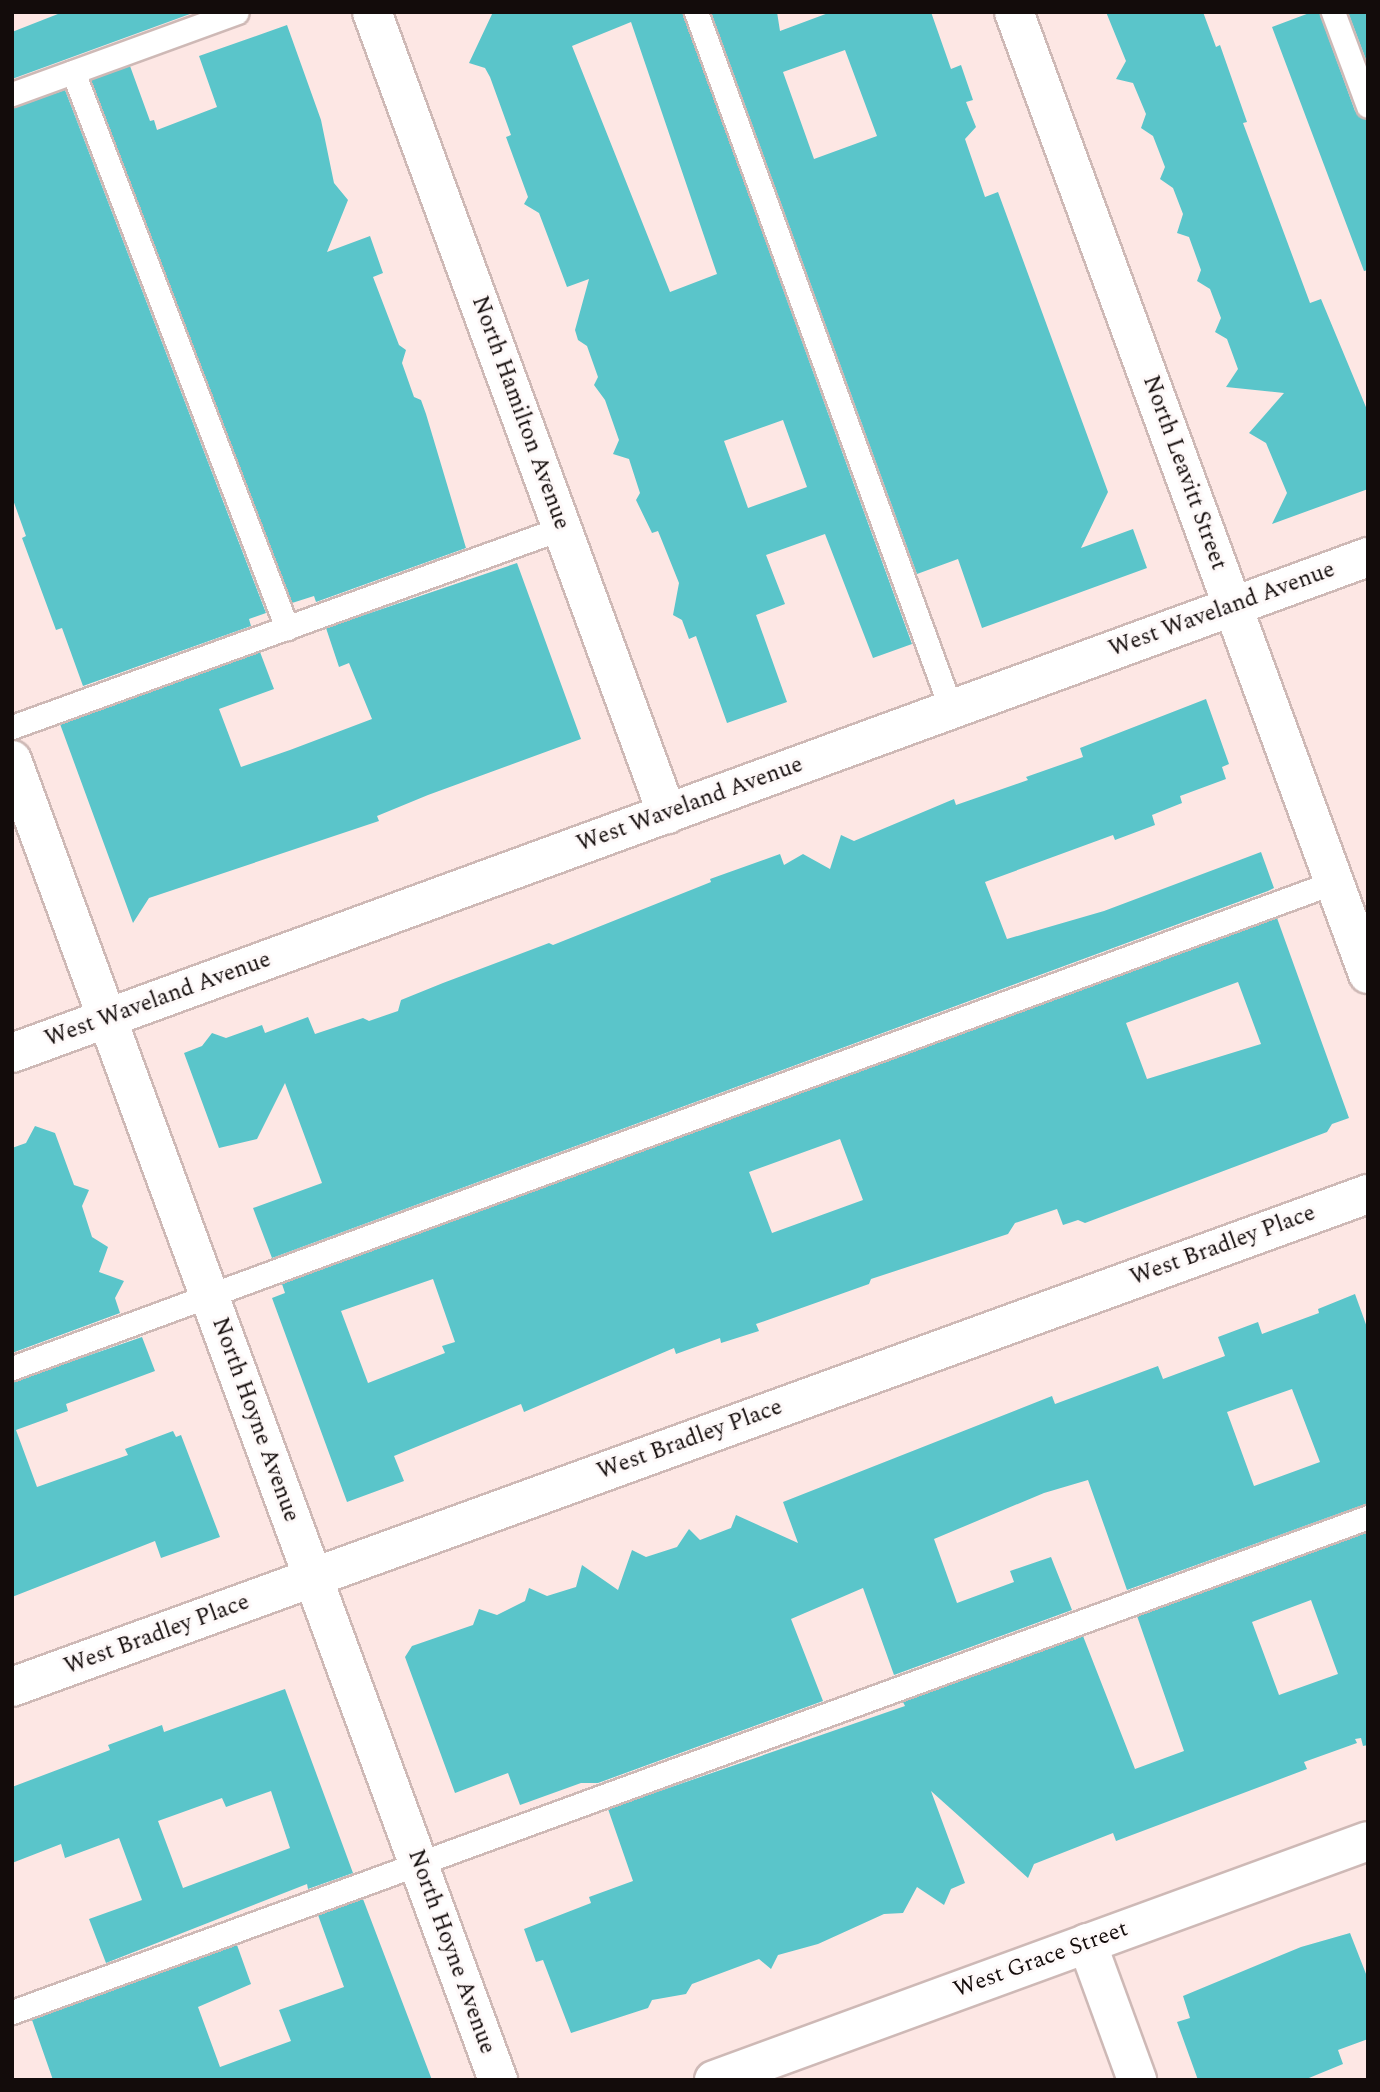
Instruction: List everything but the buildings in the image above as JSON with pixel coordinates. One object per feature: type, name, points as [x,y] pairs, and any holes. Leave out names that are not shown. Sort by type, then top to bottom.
[{"type":"street","name":"North Hamilton Avenue","points":[[372,12],[667,814]]},
{"type":"street","name":"North Leavitt Street","points":[[1014,12],[1368,974]]},
{"type":"street","name":"West Waveland Avenue","points":[[12,1053],[1368,557]]},
{"type":"street","name":"North Hoyne Avenue","points":[[12,760],[498,2080]]},
{"type":"street","name":"West Bradley Place","points":[[12,1687],[1368,1194]]},
{"type":"street","name":"West Grace Street","points":[[714,2080],[1368,1841]]},
{"type":"street","points":[[1087,1943],[1137,2080]]},
{"type":"lane","points":[[12,94],[237,12]]},
{"type":"lane","points":[[696,12],[951,709]]},
{"type":"lane","points":[[1333,12],[1368,106]]},
{"type":"lane","points":[[73,72],[287,628]]},
{"type":"lane","points":[[12,727],[562,528]]},
{"type":"lane","points":[[12,1368],[1334,882]]},
{"type":"lane","points":[[12,2012],[1368,1517]]}]
